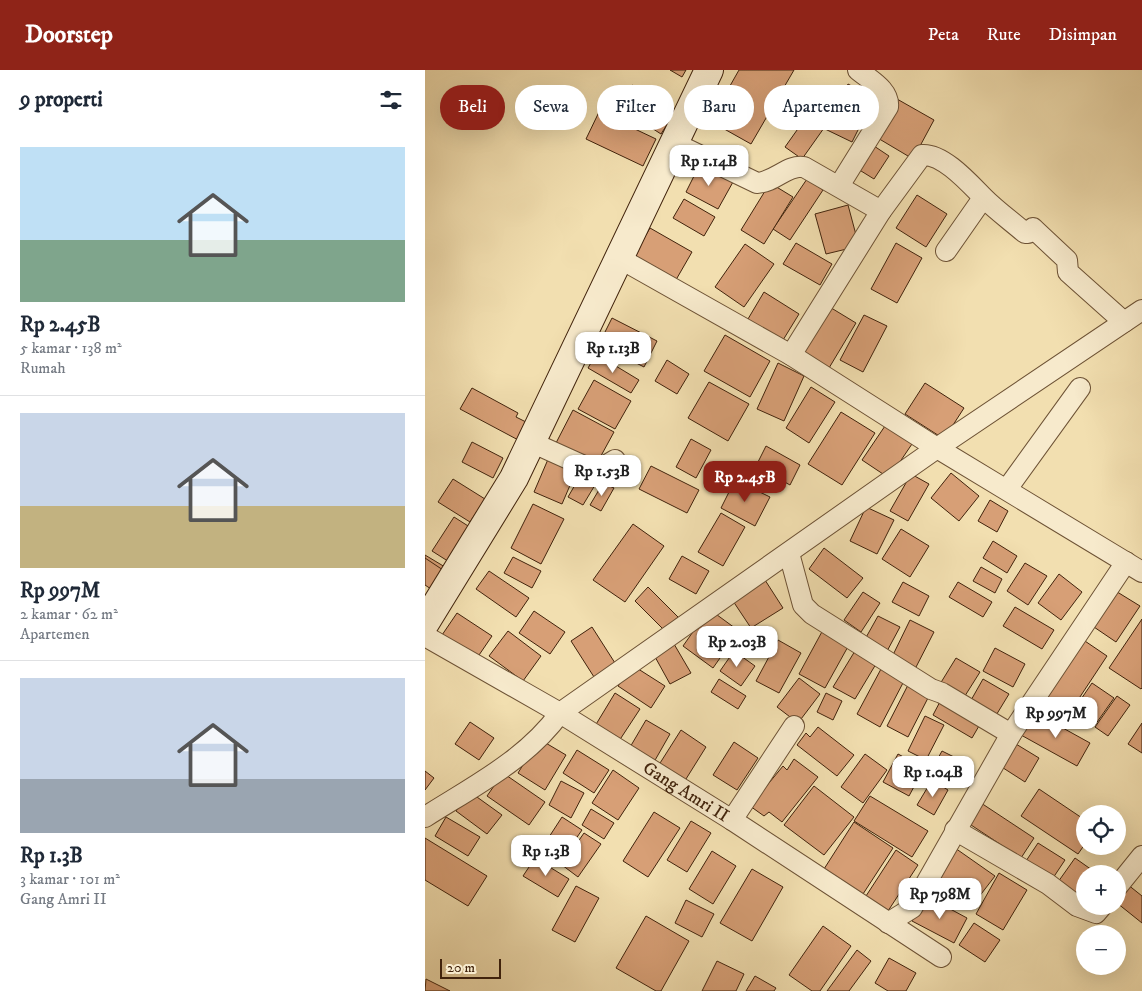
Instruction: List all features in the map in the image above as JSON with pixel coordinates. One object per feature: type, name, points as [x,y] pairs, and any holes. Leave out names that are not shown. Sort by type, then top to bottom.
[{"type":"main road","points":[[425,623],[514,478],[709,70]]},
{"type":"street","points":[[839,186],[888,107],[889,99],[885,92],[858,70]]},
{"type":"street","points":[[674,144],[757,183],[767,182],[797,166],[839,186],[881,211]]},
{"type":"street","points":[[791,356],[881,211],[922,155],[935,157],[973,184],[983,198],[1025,233],[1028,233],[1033,228],[1067,260],[1068,272],[1124,322]]},
{"type":"street","points":[[946,251],[983,198]]},
{"type":"street","points":[[619,258],[791,356],[937,448],[1134,567],[1011,734],[912,908],[888,923]]},
{"type":"street","points":[[425,817],[484,782],[551,725],[559,713],[937,448],[1142,310]]},
{"type":"street","points":[[1007,489],[1080,388]]},
{"type":"street","points":[[531,442],[593,470],[601,469],[615,460]]},
{"type":"street","points":[[789,553],[803,604],[813,614],[931,689],[942,693],[1011,734]]},
{"type":"street","name":"Gang Amri II","points":[[425,636],[559,713],[732,820],[941,957]]},
{"type":"street","points":[[732,820],[794,726]]},
{"type":"street","points":[[955,830],[1048,884],[1076,905]]},
{"type":"street","points":[[1126,876],[1142,856]]},
{"type":"building","points":[[670,70],[686,70],[682,77]]},
{"type":"building","points":[[739,70],[794,70],[785,85],[764,85],[764,122],[751,144],[726,130],[754,130],[754,85],[730,85]]},
{"type":"building","points":[[897,99],[934,120],[913,159],[876,137]]},
{"type":"building","points":[[597,116],[597,130],[637,130],[656,139],[643,166],[586,139]]},
{"type":"building","points":[[655,130],[664,130],[661,134]]},
{"type":"building","points":[[797,130],[823,130],[802,159],[785,147]]},
{"type":"building","points":[[827,130],[858,130],[852,142]]},
{"type":"building","points":[[868,142],[889,156],[874,179],[853,166]]},
{"type":"building","points":[[700,164],[733,182],[718,209],[686,192]]},
{"type":"building","points":[[807,179],[823,190],[790,240],[773,229]]},
{"type":"building","points":[[770,183],[793,197],[764,244],[741,230]]},
{"type":"building","points":[[917,195],[947,214],[926,247],[896,228]]},
{"type":"building","points":[[684,199],[715,217],[704,236],[673,218]]},
{"type":"building","points":[[848,205],[859,246],[826,254],[815,214]]},
{"type":"building","points":[[650,228],[692,252],[673,285],[631,260]]},
{"type":"building","points":[[796,243],[832,264],[820,285],[783,264]]},
{"type":"building","points":[[896,243],[922,258],[897,303],[871,289]]},
{"type":"building","points":[[745,244],[774,264],[744,307],[715,287]]},
{"type":"building","points":[[764,292],[799,314],[780,345],[745,324]]},
{"type":"building","points":[[828,306],[856,323],[829,368],[801,351]]},
{"type":"building","points":[[864,315],[887,326],[863,372],[840,360]]},
{"type":"building","points":[[612,318],[657,341],[644,367],[599,344]]},
{"type":"building","points":[[725,335],[770,361],[750,397],[704,371]]},
{"type":"building","points":[[596,354],[639,380],[631,393],[588,368]]},
{"type":"building","points":[[667,360],[689,374],[677,394],[655,381]]},
{"type":"building","points":[[778,363],[804,376],[784,421],[757,409]]},
{"type":"building","points":[[594,380],[631,401],[615,429],[578,409]]},
{"type":"building","points":[[709,382],[749,404],[728,441],[688,418]]},
{"type":"building","points":[[925,383],[964,408],[944,439],[905,414]]},
{"type":"building","points":[[811,387],[835,402],[809,443],[786,428]]},
{"type":"building","points":[[472,388],[518,413],[516,417],[532,425],[522,442],[460,409]]},
{"type":"building","points":[[573,410],[614,432],[596,465],[556,443]]},
{"type":"building","points":[[841,412],[875,433],[842,485],[808,464]]},
{"type":"building","points":[[887,423],[914,441],[889,478],[862,460]]},
{"type":"building","points":[[691,439],[711,450],[696,478],[676,467]]},
{"type":"building","points":[[472,442],[503,458],[493,478],[462,462]]},
{"type":"building","points":[[766,446],[800,465],[790,485],[756,466]]},
{"type":"building","points":[[549,457],[577,469],[562,504],[534,492]]},
{"type":"building","points":[[651,466],[699,490],[687,513],[639,489]]},
{"type":"building","points":[[583,471],[598,480],[583,505],[568,497]]},
{"type":"building","points":[[951,473],[979,496],[959,521],[931,498]]},
{"type":"building","points":[[911,474],[929,484],[908,521],[890,511]]},
{"type":"building","points":[[453,479],[485,499],[470,522],[438,502]]},
{"type":"building","points":[[735,480],[770,497],[755,526],[721,508]]},
{"type":"building","points":[[603,483],[614,488],[601,511],[590,505]]},
{"type":"building","points":[[990,500],[1008,511],[997,532],[978,521]]},
{"type":"building","points":[[533,504],[564,519],[541,564],[511,548]]},
{"type":"building","points":[[866,507],[894,520],[877,554],[850,541]]},
{"type":"building","points":[[721,513],[745,527],[723,566],[698,552]]},
{"type":"building","points":[[454,517],[476,531],[454,565],[432,551]]},
{"type":"building","points":[[633,524],[664,546],[625,602],[593,580]]},
{"type":"building","points":[[901,529],[929,546],[910,577],[882,559]]},
{"type":"building","points":[[993,541],[1017,556],[1007,573],[983,558]]},
{"type":"building","points":[[824,548],[863,578],[847,598],[809,569]]},
{"type":"building","points":[[425,555],[450,570],[437,592],[425,584]]},
{"type":"building","points":[[682,556],[709,571],[696,594],[669,579]]},
{"type":"building","points":[[513,557],[541,571],[532,588],[504,573]]},
{"type":"building","points":[[425,558],[446,572],[434,591],[425,585]]},
{"type":"building","points":[[1025,563],[1047,576],[1028,605],[1007,591]]},
{"type":"building","points":[[981,567],[1002,579],[995,593],[973,581]]},
{"type":"building","points":[[489,571],[529,598],[516,617],[476,589]]},
{"type":"building","points":[[1059,574],[1082,592],[1061,620],[1038,603]]},
{"type":"building","points":[[765,580],[783,608],[751,628],[733,601]]},
{"type":"building","points":[[903,582],[929,596],[919,616],[892,602]]},
{"type":"building","points":[[958,582],[992,602],[983,617],[949,597]]},
{"type":"building","points":[[648,587],[678,617],[664,630],[635,601]]},
{"type":"building","points":[[1114,590],[1140,606],[1116,642],[1091,625]]},
{"type":"building","points":[[863,592],[880,603],[861,632],[844,620]]},
{"type":"building","points":[[1015,607],[1054,630],[1042,649],[1003,626]]},
{"type":"building","points":[[709,609],[739,631],[713,668],[683,646]]},
{"type":"building","points":[[534,611],[565,632],[550,654],[519,633]]},
{"type":"building","points":[[457,613],[492,636],[477,658],[442,635]]},
{"type":"building","points":[[878,616],[900,627],[886,653],[864,641]]},
{"type":"building","points":[[1142,619],[1142,688],[1141,689],[1109,668]]},
{"type":"building","points":[[910,620],[934,632],[914,671],[891,659]]},
{"type":"building","points":[[592,627],[615,663],[594,677],[571,641]]},
{"type":"building","points":[[824,628],[850,643],[825,688],[799,674]]},
{"type":"building","points":[[508,631],[541,656],[523,681],[489,656]]},
{"type":"building","points":[[1079,637],[1107,656],[1068,715],[1039,696]]},
{"type":"building","points":[[778,640],[801,653],[779,693],[756,681]]},
{"type":"building","points":[[674,644],[691,673],[670,684],[654,655]]},
{"type":"building","points":[[858,646],[879,659],[855,699],[833,687]]},
{"type":"building","points":[[995,648],[1025,664],[1013,687],[983,671]]},
{"type":"building","points":[[734,651],[755,666],[741,686],[720,671]]},
{"type":"building","points":[[956,658],[980,672],[963,699],[940,684]]},
{"type":"building","points":[[632,665],[665,686],[651,708],[618,686]]},
{"type":"building","points":[[881,669],[904,681],[880,727],[857,714]]},
{"type":"building","points":[[799,678],[820,694],[798,723],[777,707]]},
{"type":"building","points":[[719,679],[746,696],[738,709],[711,692]]},
{"type":"building","points":[[983,679],[1009,694],[995,717],[970,702]]},
{"type":"building","points":[[1092,683],[1114,698],[1095,725],[1073,711]]},
{"type":"building","points":[[908,685],[929,696],[908,737],[887,726]]},
{"type":"building","points":[[615,693],[640,709],[619,741],[595,726]]},
{"type":"building","points":[[826,693],[842,701],[833,720],[817,712]]},
{"type":"building","points":[[943,696],[983,719],[972,738],[933,715]]},
{"type":"building","points":[[1117,696],[1130,705],[1108,736],[1095,727]]},
{"type":"building","points":[[1034,712],[1090,743],[1077,766],[1021,735]]},
{"type":"building","points":[[925,716],[944,725],[926,760],[908,751]]},
{"type":"building","points":[[646,720],[670,734],[650,769],[626,754]]},
{"type":"building","points":[[470,722],[494,738],[479,760],[455,744]]},
{"type":"building","points":[[1142,723],[1142,753],[1128,744]]},
{"type":"building","points":[[818,727],[854,755],[837,776],[797,745],[806,733],[810,737]]},
{"type":"building","points":[[681,730],[706,747],[681,787],[655,771]]},
{"type":"building","points":[[539,739],[566,755],[545,790],[518,773]]},
{"type":"building","points":[[1011,741],[1039,758],[1025,782],[997,764]]},
{"type":"building","points":[[734,742],[758,758],[737,790],[713,775]]},
{"type":"building","points":[[577,750],[609,770],[594,793],[563,773]]},
{"type":"building","points":[[942,751],[962,761],[952,782],[931,771]]},
{"type":"building","points":[[865,754],[887,770],[863,803],[841,787]]},
{"type":"building","points":[[898,754],[924,768],[909,796],[883,782]]},
{"type":"building","points":[[794,759],[818,777],[782,822],[769,812],[764,816],[750,806],[783,766],[787,770]]},
{"type":"building","points":[[613,770],[639,788],[618,820],[592,803]]},
{"type":"building","points":[[425,771],[434,778],[425,790]]},
{"type":"building","points":[[503,773],[545,802],[529,825],[487,796]]},
{"type":"building","points":[[932,780],[948,790],[934,815],[917,805]]},
{"type":"building","points":[[561,781],[584,793],[571,818],[549,805]]},
{"type":"building","points":[[814,786],[854,817],[824,855],[784,825]]},
{"type":"building","points":[[1039,789],[1076,814],[1076,853],[1021,816]]},
{"type":"building","points":[[470,792],[502,815],[487,834],[456,811]]},
{"type":"building","points":[[870,796],[928,831],[912,857],[854,821]]},
{"type":"building","points":[[978,801],[1034,838],[1021,858],[965,821]]},
{"type":"building","points":[[591,809],[614,823],[604,839],[582,825]]},
{"type":"building","points":[[654,812],[680,828],[648,877],[623,861]]},
{"type":"building","points":[[446,817],[480,837],[468,856],[435,836]]},
{"type":"building","points":[[562,817],[582,830],[557,866],[538,854]]},
{"type":"building","points":[[691,821],[711,833],[687,872],[667,860]]},
{"type":"building","points":[[854,822],[893,848],[863,894],[824,869]]},
{"type":"building","points":[[584,833],[601,844],[578,877],[562,865]]},
{"type":"building","points":[[425,838],[487,876],[468,906],[425,880]]},
{"type":"building","points":[[1038,843],[1065,860],[1053,878],[1026,861]]},
{"type":"building","points":[[955,848],[995,876],[975,902],[936,874]]},
{"type":"building","points":[[896,850],[918,865],[888,911],[866,896]]},
{"type":"building","points":[[712,851],[736,866],[713,904],[689,889]]},
{"type":"building","points":[[535,858],[569,879],[558,897],[523,876]]},
{"type":"building","points":[[1075,858],[1085,865],[1076,865],[1075,894],[1058,882]]},
{"type":"building","points":[[752,869],[783,887],[752,941],[720,923]]},
{"type":"building","points":[[999,873],[1027,890],[1003,930],[976,914]]},
{"type":"building","points":[[1127,884],[1142,896],[1142,923],[1126,910]]},
{"type":"building","points":[[576,886],[599,898],[575,942],[552,930]]},
{"type":"building","points":[[926,896],[967,918],[954,943],[912,921]]},
{"type":"building","points":[[686,900],[714,914],[702,937],[675,923]]},
{"type":"building","points":[[646,916],[689,941],[661,991],[656,991],[616,968]]},
{"type":"building","points":[[974,923],[1000,940],[985,962],[959,945]]},
{"type":"building","points":[[823,926],[851,946],[820,991],[812,991],[789,975]]},
{"type":"building","points":[[857,950],[871,961],[849,991],[827,991]]},
{"type":"building","points":[[889,958],[916,973],[906,991],[888,991],[875,983]]},
{"type":"building","points":[[717,961],[744,974],[736,991],[702,991]]},
{"type":"building","points":[[755,976],[776,988],[774,991],[746,991]]},
{"type":"building","points":[[426,979],[450,991],[425,991]]}]
